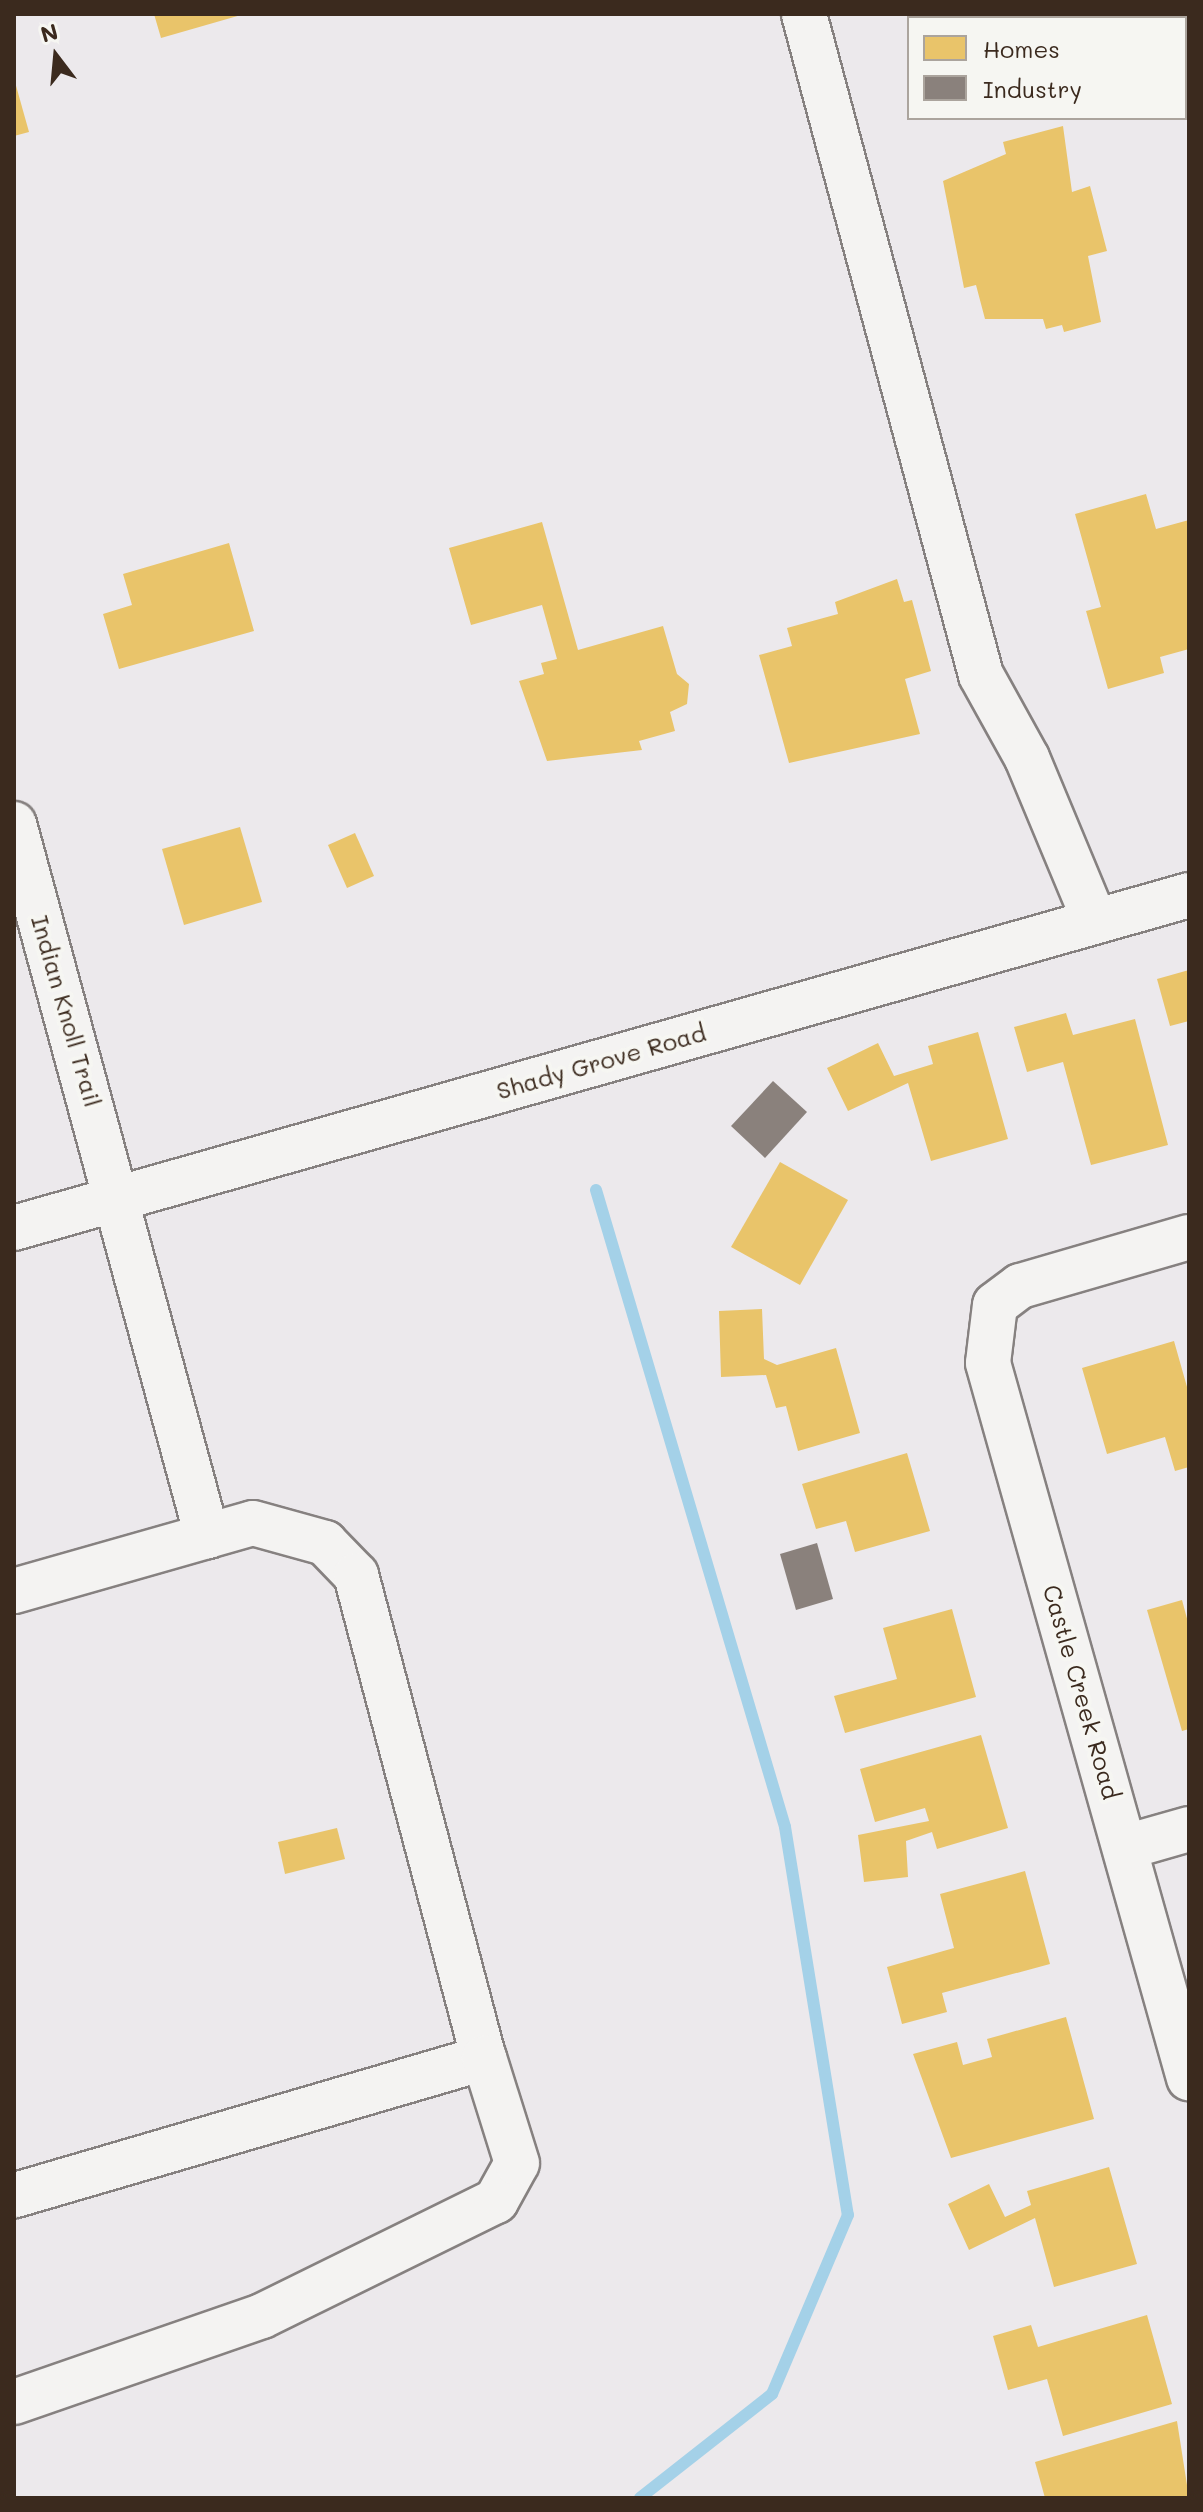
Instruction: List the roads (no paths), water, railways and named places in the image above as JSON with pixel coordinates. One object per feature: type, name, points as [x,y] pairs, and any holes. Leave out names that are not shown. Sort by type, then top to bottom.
[{"type":"street","points":[[804,14],[981,675],[1034,771],[1095,921]]},
{"type":"street","name":"Indian Knoll Trail","points":[[14,824],[207,1536]]},
{"type":"street","name":"Shady Grove Road","points":[[14,1228],[1189,895]]},
{"type":"street","name":"Castle Creek Road","points":[[1189,1237],[1020,1286],[995,1305],[988,1363],[1189,2078]]},
{"type":"street","points":[[14,1591],[253,1523],[282,1527],[325,1543],[356,1575],[484,2058],[517,2163],[496,2201],[262,2316],[14,2402]]},
{"type":"street","points":[[1126,1847],[1189,1829]]},
{"type":"street","points":[[14,2195],[484,2058]]},
{"type":"waterway","points":[[596,1190],[785,1827],[848,2215],[772,2394],[640,2498]]}]
